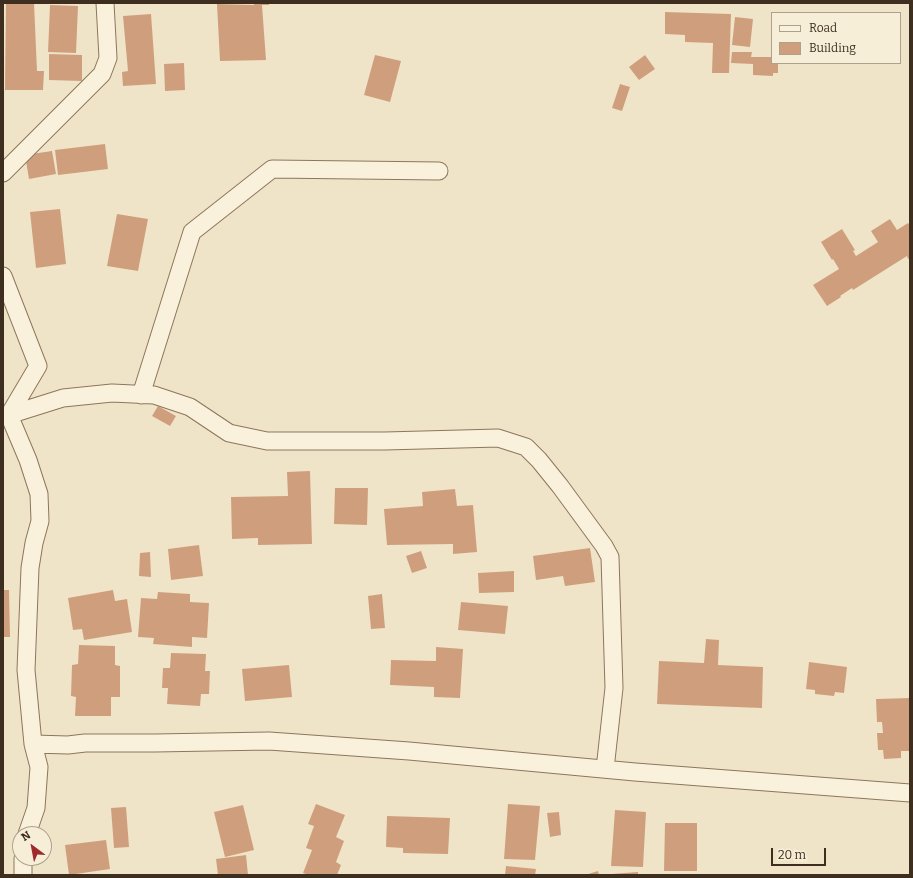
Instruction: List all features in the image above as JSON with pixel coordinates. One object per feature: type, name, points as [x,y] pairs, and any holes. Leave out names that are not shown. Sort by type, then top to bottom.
[{"type":"street","points":[[3,172],[102,74],[108,58],[105,3]]},
{"type":"street","points":[[141,395],[192,232],[272,169],[439,171]]},
{"type":"street","points":[[3,276],[38,366],[6,415]]},
{"type":"street","points":[[6,415],[63,398],[112,393],[154,396],[190,407],[229,433],[267,441],[393,441],[498,438],[526,447],[539,460],[560,486],[604,546],[610,557],[614,688],[605,769]]},
{"type":"street","points":[[6,415],[28,460],[39,494],[40,521],[34,543],[30,568],[26,670],[33,744],[39,767],[36,808],[30,826]]},
{"type":"street","points":[[33,744],[68,745],[86,743],[269,741],[409,751],[910,794]]},
{"type":"building","points":[[6,3],[34,3],[37,71],[44,71],[43,90],[5,90]]},
{"type":"building","points":[[254,3],[269,3],[269,5],[262,5],[266,60],[220,61],[217,4],[254,5]]},
{"type":"building","points":[[50,5],[78,6],[76,53],[48,52]]},
{"type":"building","points":[[665,12],[731,14],[729,73],[712,73],[713,43],[685,42],[685,35],[665,34]]},
{"type":"building","points":[[151,14],[156,84],[123,86],[122,72],[128,71],[123,16]]},
{"type":"building","points":[[735,17],[753,19],[750,47],[732,45]]},
{"type":"building","points":[[732,52],[752,52],[751,57],[771,57],[771,64],[778,64],[778,73],[773,73],[773,76],[753,75],[753,64],[731,63]]},
{"type":"building","points":[[49,54],[82,55],[82,81],[49,80]]},
{"type":"building","points":[[375,55],[401,61],[390,102],[364,95]]},
{"type":"building","points":[[645,55],[655,69],[639,80],[629,67]]},
{"type":"building","points":[[184,63],[185,90],[165,91],[164,64]]},
{"type":"building","points":[[620,84],[630,87],[622,111],[612,108]]},
{"type":"building","points":[[105,144],[108,169],[58,175],[55,150]]},
{"type":"building","points":[[52,151],[56,174],[29,179],[25,155]]},
{"type":"building","points":[[60,209],[66,264],[36,268],[30,212]]},
{"type":"building","points":[[117,214],[148,219],[138,271],[107,266]]},
{"type":"building","points":[[890,219],[897,230],[908,223],[910,226],[910,258],[908,259],[907,256],[853,290],[852,288],[827,306],[813,285],[839,269],[821,242],[842,229],[855,250],[853,251],[856,256],[878,242],[871,231]]},
{"type":"building","points":[[158,406],[176,416],[170,426],[152,416]]},
{"type":"building","points":[[310,471],[312,544],[258,545],[258,538],[232,539],[231,497],[288,496],[287,472]]},
{"type":"building","points":[[335,488],[368,488],[367,525],[334,524]]},
{"type":"building","points":[[455,489],[457,506],[473,505],[477,552],[453,554],[453,544],[387,545],[384,509],[423,506],[422,492]]},
{"type":"building","points":[[199,545],[203,576],[171,580],[168,549]]},
{"type":"building","points":[[590,548],[595,582],[565,586],[563,576],[536,580],[533,556]]},
{"type":"building","points":[[421,551],[427,568],[412,573],[406,556]]},
{"type":"building","points":[[150,552],[151,577],[139,576],[140,553]]},
{"type":"building","points":[[514,571],[514,592],[479,593],[478,573]]},
{"type":"building","points":[[3,590],[9,590],[10,637],[3,637]]},
{"type":"building","points":[[113,590],[115,601],[127,599],[132,632],[84,640],[82,629],[73,630],[68,598]]},
{"type":"building","points":[[158,592],[190,594],[190,602],[209,603],[207,638],[192,637],[192,647],[153,644],[154,638],[138,637],[141,598],[157,599]]},
{"type":"building","points":[[382,594],[385,628],[371,629],[368,596]]},
{"type":"building","points":[[461,602],[508,606],[505,634],[458,630]]},
{"type":"building","points":[[706,639],[719,640],[718,665],[763,667],[762,708],[657,704],[659,661],[704,663]]},
{"type":"building","points":[[79,645],[115,646],[115,665],[120,666],[120,697],[111,697],[111,716],[75,716],[76,697],[71,696],[72,665],[78,664]]},
{"type":"building","points":[[436,647],[463,649],[460,698],[434,697],[434,687],[390,685],[391,660],[436,661]]},
{"type":"building","points":[[171,653],[206,654],[205,671],[210,671],[209,694],[201,694],[200,706],[167,704],[168,688],[162,688],[163,668],[170,668]]},
{"type":"building","points":[[809,662],[847,667],[844,693],[835,692],[834,696],[815,694],[815,690],[806,689]]},
{"type":"building","points":[[289,665],[292,697],[245,701],[242,669]]},
{"type":"building","points":[[910,698],[910,751],[901,751],[901,758],[884,759],[883,750],[878,750],[877,733],[883,733],[882,722],[877,722],[876,699]]},
{"type":"building","points":[[316,804],[345,815],[336,837],[344,841],[336,862],[341,865],[337,875],[309,875],[303,873],[312,850],[306,848],[314,826],[308,824]]},
{"type":"building","points":[[508,804],[540,806],[535,860],[504,859]]},
{"type":"building","points":[[243,805],[254,850],[225,857],[214,812]]},
{"type":"building","points":[[126,807],[129,847],[114,848],[111,808]]},
{"type":"building","points":[[615,810],[646,812],[643,867],[611,866]]},
{"type":"building","points":[[559,812],[561,835],[550,837],[547,813]]},
{"type":"building","points":[[387,816],[450,818],[448,854],[403,853],[403,848],[386,847]]},
{"type":"building","points":[[665,823],[697,823],[697,871],[664,871]]},
{"type":"building","points":[[106,840],[110,869],[69,875],[65,845]]},
{"type":"building","points":[[246,855],[248,875],[218,875],[216,859]]},
{"type":"building","points":[[506,866],[536,869],[535,875],[505,875]]},
{"type":"building","points":[[598,871],[599,875],[585,875]]},
{"type":"building","points":[[638,872],[638,875],[611,875],[611,874]]}]
